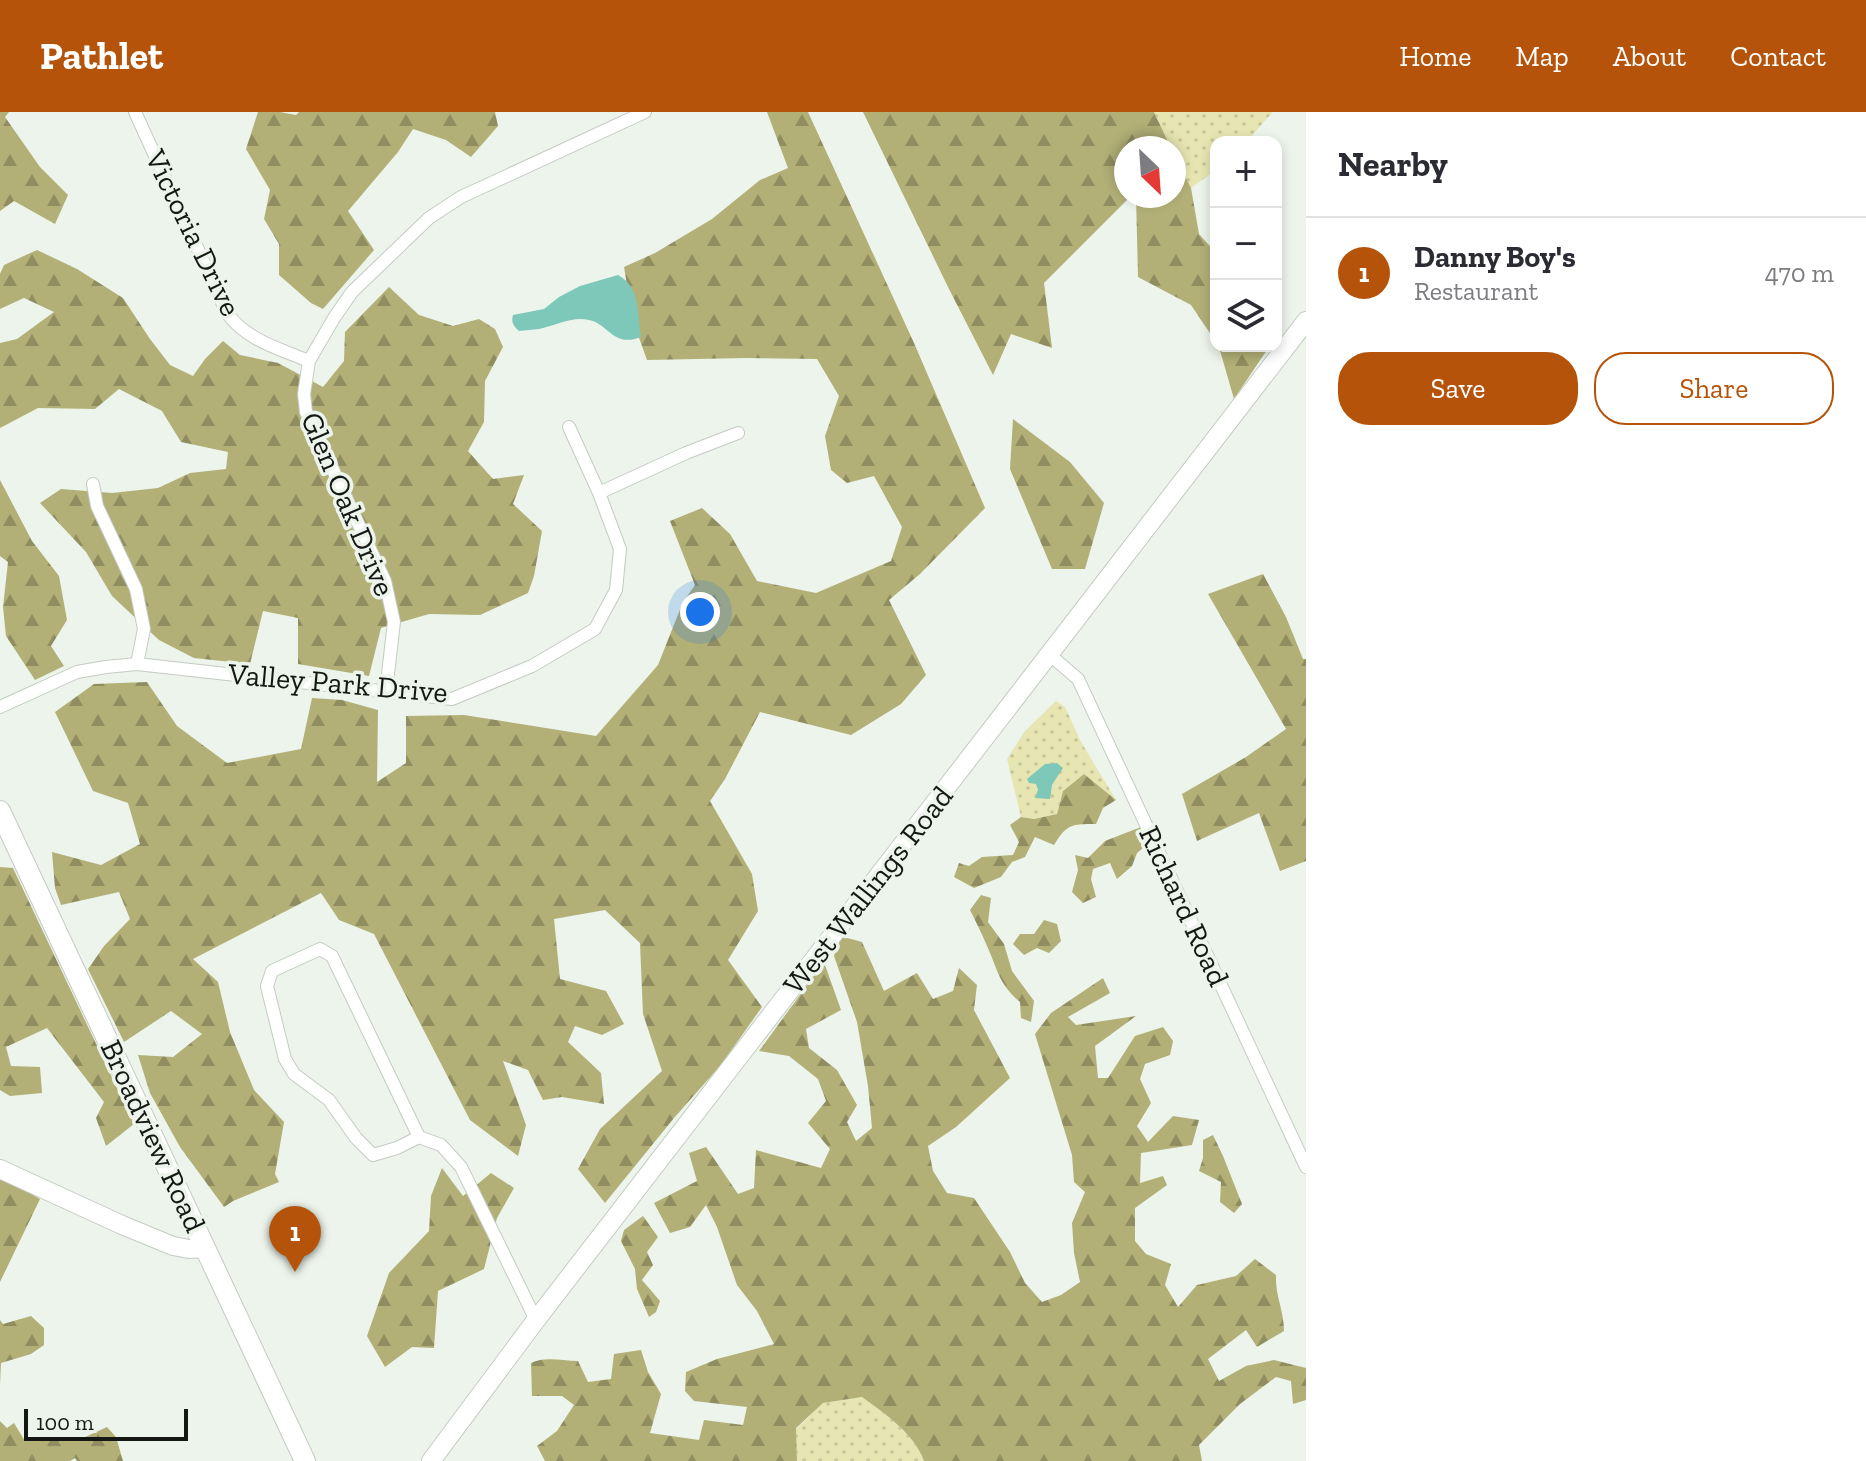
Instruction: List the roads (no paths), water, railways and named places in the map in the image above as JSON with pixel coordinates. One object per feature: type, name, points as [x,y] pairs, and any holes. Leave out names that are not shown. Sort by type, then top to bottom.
[{"type":"main road","name":"Broadview Road","points":[[0,811],[305,1461]]},
{"type":"street","name":"Victoria Drive","points":[[135,112],[227,313],[246,332],[309,361]]},
{"type":"street","name":"Glen Oak Drive","points":[[386,691],[394,622],[385,581],[306,412],[304,394],[309,361],[352,292],[429,218],[461,197],[645,112]]},
{"type":"street","name":"West Wallings Road","points":[[431,1461],[536,1320],[1306,321]]},
{"type":"street","name":"Valley Park Drive","points":[[0,707],[77,672],[137,664],[452,699],[532,666],[595,629],[616,590],[620,549],[569,427]]},
{"type":"street","points":[[599,493],[738,433]]},
{"type":"street","points":[[93,484],[97,506],[136,589],[144,629],[137,664]]},
{"type":"street","name":"Richard Road","points":[[1050,655],[1078,679],[1306,1167]]},
{"type":"street","points":[[419,1137],[373,1155],[356,1138],[329,1100],[294,1074],[285,1059],[267,986],[272,971],[320,949],[332,956],[419,1137],[441,1145],[461,1167],[536,1320]]},
{"type":"street","points":[[0,1169],[173,1246],[205,1248]]},
{"type":"water","points":[[618,275],[634,294],[641,337],[624,340],[596,322],[583,319],[519,331],[513,324],[513,315],[544,309],[580,286]]},
{"type":"water","points":[[1057,763],[1063,768],[1052,785],[1050,799],[1035,798],[1038,790],[1036,784],[1029,783],[1027,779],[1045,764]]},
{"type":"place","name":"Danny Boy's","points":[[295,1272]]}]
